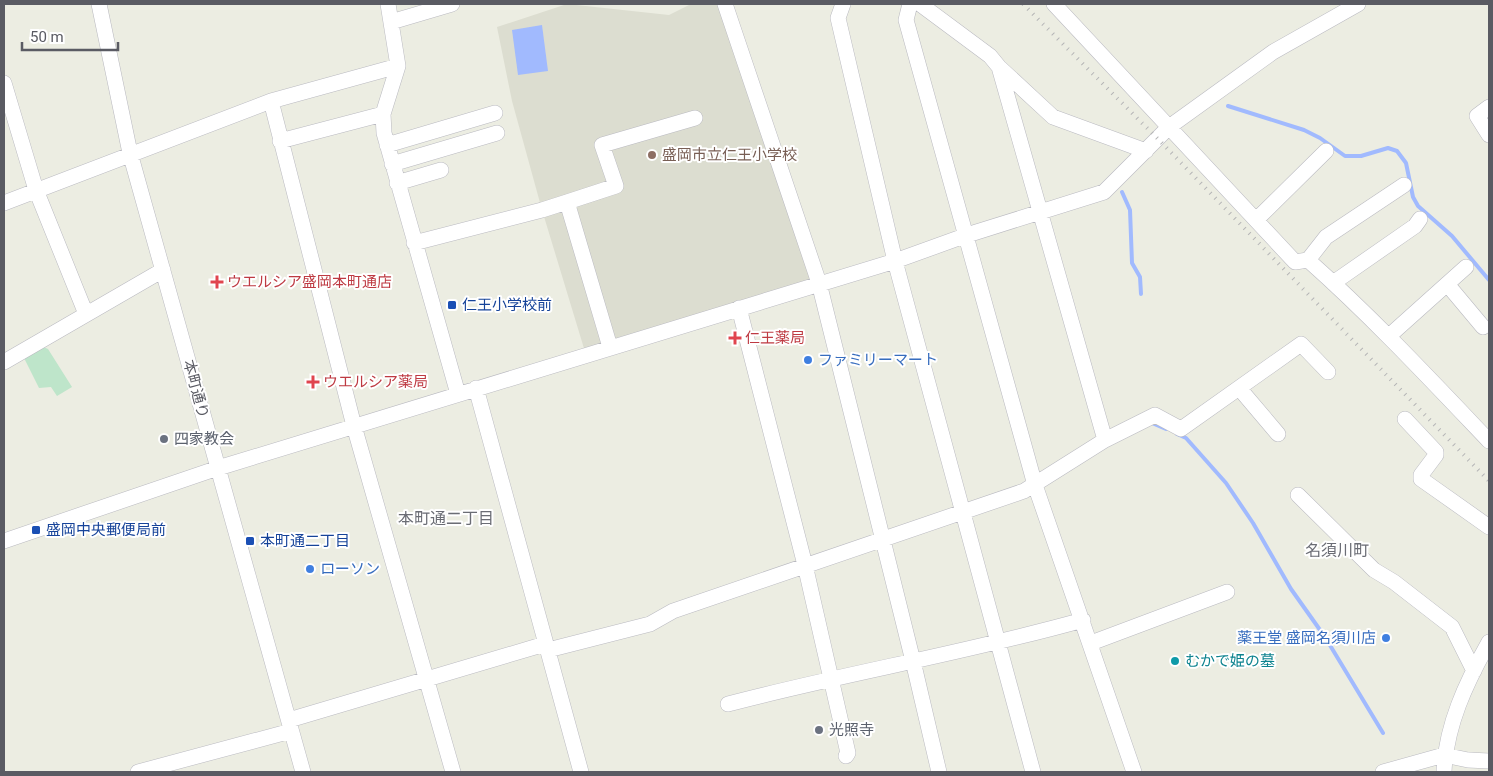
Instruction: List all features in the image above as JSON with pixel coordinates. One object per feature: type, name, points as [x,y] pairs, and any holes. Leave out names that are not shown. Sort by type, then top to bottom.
[{"type":"street","name":"本町通り","points":[[99,4],[130,153],[303,772]]},
{"type":"street","points":[[388,4],[398,66],[383,114],[384,133],[458,394]]},
{"type":"street","points":[[390,22],[452,4]]},
{"type":"street","points":[[725,4],[819,283],[939,772]]},
{"type":"street","points":[[843,4],[838,18],[895,261],[1034,772]]},
{"type":"street","points":[[910,4],[906,20],[1035,485],[1084,620],[1134,772]]},
{"type":"street","points":[[920,4],[990,56],[1000,68],[1054,117],[1146,151]]},
{"type":"street","points":[[1054,4],[1295,262],[1308,260],[1326,237],[1404,185]]},
{"type":"street","points":[[4,541],[218,468],[895,261],[967,235],[1040,214],[1104,192],[1169,127],[1273,52],[1358,4]]},
{"type":"street","points":[[4,203],[130,153],[271,101],[398,66]]},
{"type":"street","points":[[1000,68],[1104,440]]},
{"type":"street","points":[[4,84],[36,190],[86,314]]},
{"type":"street","points":[[271,101],[354,426],[453,772]]},
{"type":"street","points":[[1489,107],[1477,116],[1489,136]]},
{"type":"street","points":[[387,145],[495,113]]},
{"type":"street","points":[[280,141],[383,114]]},
{"type":"street","points":[[414,243],[542,210],[616,186],[602,145],[695,118]]},
{"type":"street","points":[[392,164],[497,133]]},
{"type":"street","points":[[1256,220],[1326,151]]},
{"type":"street","points":[[397,183],[440,170]]},
{"type":"street","points":[[567,202],[610,347]]},
{"type":"street","points":[[1333,283],[1416,226],[1420,218]]},
{"type":"street","points":[[1308,260],[1389,336],[1489,441]]},
{"type":"street","points":[[1389,336],[1466,267]]},
{"type":"street","points":[[4,362],[163,270]]},
{"type":"street","points":[[1447,284],[1483,327]]},
{"type":"street","points":[[739,308],[805,565],[848,753],[846,756]]},
{"type":"street","points":[[138,772],[290,726],[427,678],[546,647],[650,624],[673,611],[963,510],[1024,491],[1104,440],[1155,415],[1182,429],[1301,344],[1328,372]]},
{"type":"street","points":[[476,388],[581,772]]},
{"type":"street","points":[[1239,388],[1278,434]]},
{"type":"street","points":[[1405,420],[1436,452],[1436,455],[1421,475],[1421,479],[1489,527]]},
{"type":"street","points":[[1298,495],[1374,570],[1394,582],[1452,627],[1474,671]]},
{"type":"street","points":[[1091,643],[1227,592]]},
{"type":"street","points":[[728,704],[830,679],[999,644],[1084,620]]},
{"type":"street","points":[[1444,772],[1447,738],[1459,702],[1489,642]]},
{"type":"street","points":[[1384,772],[1444,755],[1489,762]]},
{"type":"shaded area","name":"盛岡市立仁王小学校","points":[[567,4],[669,15],[691,4],[725,4],[819,283],[586,355],[542,210],[512,101],[497,27]]},
{"type":"green space","points":[[41,346],[48,349],[72,387],[57,396],[51,387],[39,388],[24,358]]},
{"type":"water","points":[[542,25],[548,71],[518,75],[512,30]]},
{"type":"waterway","points":[[1228,106],[1304,130],[1320,138],[1345,156],[1361,156],[1388,148],[1397,151],[1406,163],[1413,197],[1418,206],[1452,236],[1489,280]]},
{"type":"waterway","points":[[1122,192],[1130,210],[1132,263],[1140,277],[1141,294]]},
{"type":"waterway","points":[[1152,423],[1166,429]]},
{"type":"waterway","points":[[1177,434],[1186,438],[1226,483],[1253,523],[1291,589],[1325,637],[1383,733]]},
{"type":"railway","points":[[1023,4],[1158,139],[1489,481]]},
{"type":"place","name":"盛岡市立仁王小学校","points":[[652,155]]},
{"type":"place","name":"ウエルシア盛岡本町通店","points":[[217,282]]},
{"type":"place","name":"仁王小学校前","points":[[452,305]]},
{"type":"place","name":"仁王薬局","points":[[735,338]]},
{"type":"place","name":"ファミリーマート","points":[[808,360]]},
{"type":"place","name":"ウエルシア薬局","points":[[313,382]]},
{"type":"place","name":"四家教会","points":[[164,439]]},
{"type":"place","name":"盛岡中央郵便局前","points":[[36,530]]},
{"type":"place","name":"本町通二丁目","points":[[250,541]]},
{"type":"place","name":"ローソン","points":[[310,569]]},
{"type":"place","name":"薬王堂 盛岡名須川店","points":[[1386,638]]},
{"type":"place","name":"むかで姫の墓","points":[[1175,661]]},
{"type":"place","name":"光照寺","points":[[819,730]]},
{"type":"district","name":"本町通二丁目","points":[[446,518]]},
{"type":"district","name":"名須川町","points":[[1337,550]]}]
